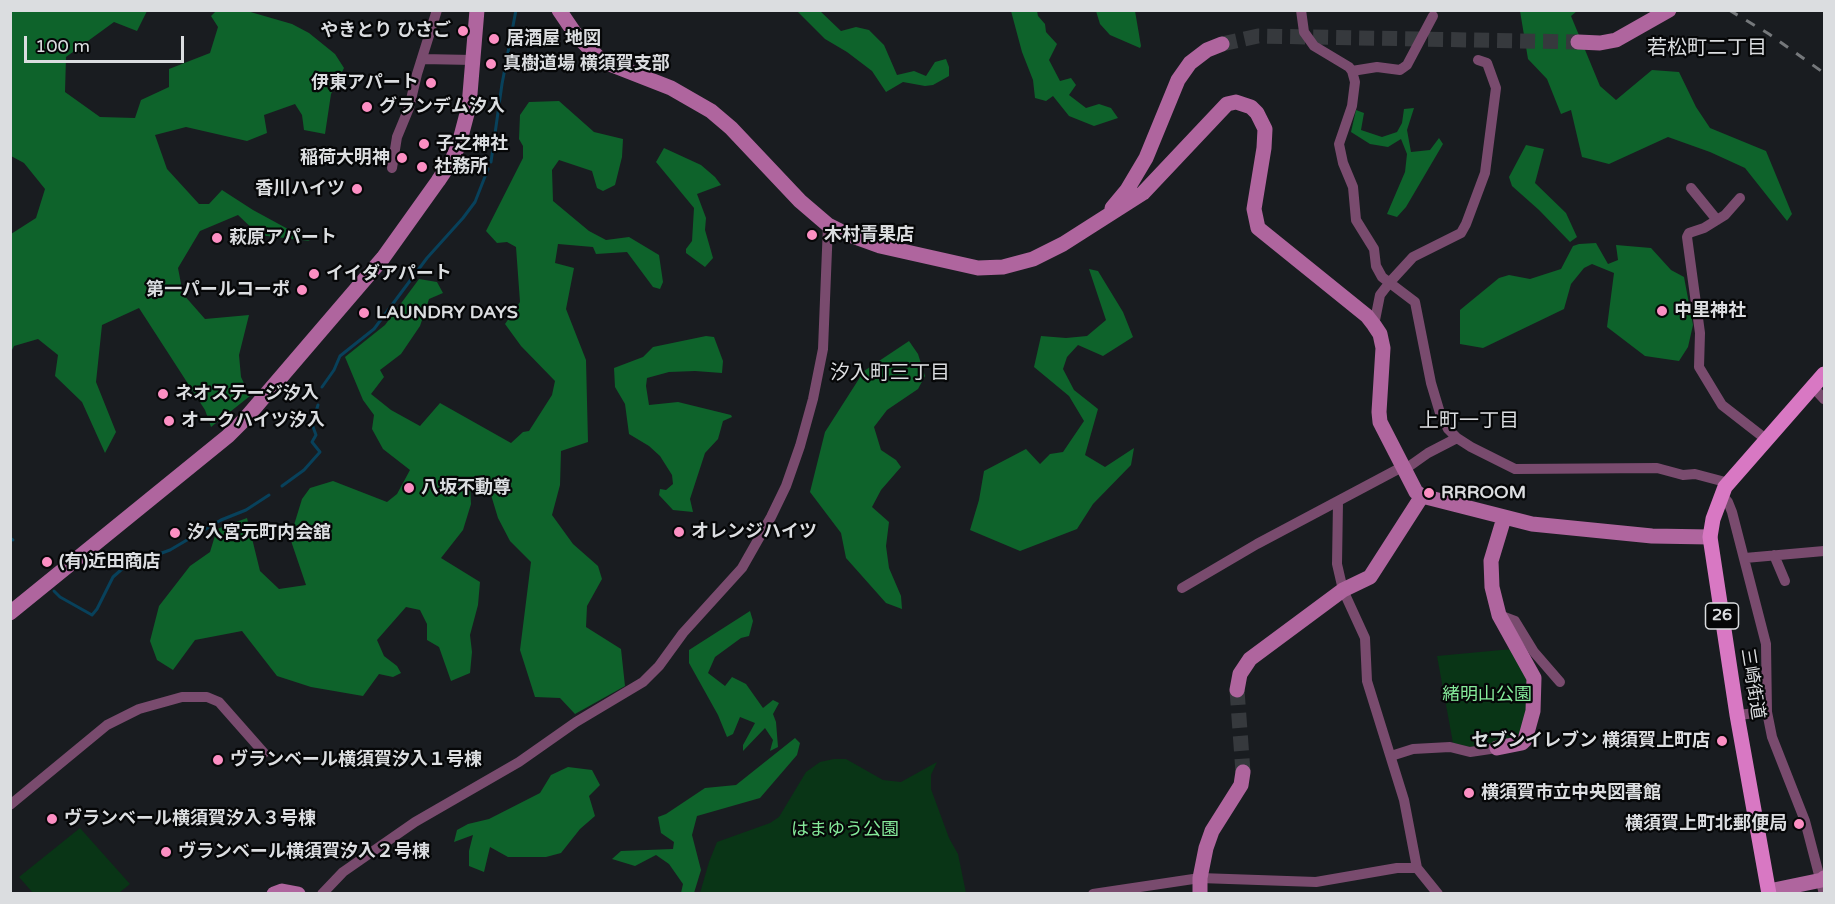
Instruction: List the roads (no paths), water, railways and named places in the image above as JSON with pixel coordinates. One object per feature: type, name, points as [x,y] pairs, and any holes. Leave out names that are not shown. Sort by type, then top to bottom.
[{"type":"main road","name":"三崎街道","points":[[1769,892],[1737,715],[1710,537],[1713,519],[1725,489],[1824,374]]},
{"type":"street","points":[[392,168],[397,137],[410,108],[437,10]]},
{"type":"street","points":[[10,613],[228,436],[349,300],[383,258],[452,160],[467,118],[477,10]]},
{"type":"street","points":[[559,10],[576,35],[602,61],[671,88],[711,111],[731,128],[800,201],[828,225],[880,246],[978,268],[1003,267],[1033,259],[1063,244],[1143,194],[1227,104],[1244,103],[1257,113],[1265,129],[1254,209],[1258,228],[1367,316],[1380,334],[1383,348],[1380,422],[1416,492],[1422,496],[1532,524],[1620,534],[1710,537]]},
{"type":"street","points":[[1301,10],[1304,32],[1314,46],[1352,71],[1355,82],[1352,106],[1339,144],[1343,163],[1353,187],[1356,220],[1374,249],[1376,266],[1382,277],[1415,303],[1431,383],[1440,413],[1448,429],[1457,438],[1515,468],[1524,470],[1657,468],[1683,475],[1695,474],[1725,489],[1766,644],[1767,712],[1772,737],[1805,821],[1824,882],[1769,892]]},
{"type":"street","points":[[1578,42],[1600,43],[1616,40],[1669,10]]},
{"type":"street","points":[[1352,71],[1377,67],[1400,70],[1407,65],[1433,16]]},
{"type":"street","points":[[1104,218],[1127,190],[1146,158],[1178,80],[1190,63],[1207,50],[1222,44]]},
{"type":"street","points":[[422,58],[473,60]]},
{"type":"street","points":[[1374,325],[1380,295],[1390,282],[1413,257],[1461,233],[1466,224],[1485,173],[1496,88],[1487,63],[1478,60]]},
{"type":"street","points":[[1690,188],[1717,220]]},
{"type":"street","points":[[1740,198],[1725,215],[1704,228],[1689,233],[1687,237],[1700,333],[1699,367],[1722,405],[1767,440]]},
{"type":"street","points":[[322,894],[343,872],[415,822],[519,762],[576,722],[643,682],[664,660],[683,633],[742,568],[786,486],[813,399],[823,349],[828,225]]},
{"type":"street","points":[[1813,387],[1824,399]]},
{"type":"street","points":[[1182,588],[1257,543],[1457,438]]},
{"type":"street","points":[[1237,690],[1240,674],[1250,659],[1343,590],[1370,577],[1422,496]]},
{"type":"street","points":[[1338,502],[1337,564],[1343,590],[1365,638],[1367,681],[1404,800],[1416,868],[1438,894]]},
{"type":"street","points":[[1391,756],[1413,750],[1450,747],[1470,752],[1522,743],[1525,740],[1533,711],[1534,678],[1499,615],[1490,574],[1495,544],[1504,518]]},
{"type":"street","points":[[1745,558],[1824,551]]},
{"type":"street","points":[[1774,555],[1785,580]]},
{"type":"street","points":[[1499,615],[1515,621],[1534,652],[1560,682]]},
{"type":"street","points":[[10,805],[107,726],[139,709],[182,697],[207,697],[219,702],[264,753]]},
{"type":"street","points":[[1737,715],[1767,712]]},
{"type":"street","points":[[1200,886],[1204,856],[1212,831],[1241,785],[1243,772]]},
{"type":"street","points":[[1093,894],[1200,886],[1316,882],[1397,868],[1416,868]]},
{"type":"street","points":[[274,894],[282,891],[298,894]]},
{"type":"waterway","points":[[491,162],[502,84],[516,10]]},
{"type":"waterway","points":[[322,387],[334,370],[340,356],[374,329],[427,258],[463,218],[475,202],[488,169]]},
{"type":"waterway","points":[[282,486],[304,470],[320,452],[312,442],[316,435],[312,424],[318,405]]},
{"type":"waterway","points":[[151,557],[170,550],[221,520],[246,510],[269,495]]},
{"type":"waterway","points":[[54,591],[60,597],[92,615],[113,577],[138,555]]},
{"type":"tunnel","points":[[1222,44],[1258,36],[1578,42]]},
{"type":"tunnel","points":[[1237,690],[1243,772]]},
{"type":"railway","points":[[1729,10],[1769,34],[1824,73]]},
{"type":"place","name":"やきとり ひさご","points":[[463,31]]},
{"type":"place","name":"居酒屋 地図","points":[[494,39]]},
{"type":"place","name":"真樹道場 横須賀支部","points":[[491,64]]},
{"type":"place","name":"伊東アパート","points":[[431,83]]},
{"type":"place","name":"グランデム汐入","points":[[367,107]]},
{"type":"place","name":"子之神社","points":[[424,144]]},
{"type":"place","name":"稲荷大明神","points":[[402,158]]},
{"type":"place","name":"社務所","points":[[422,167]]},
{"type":"place","name":"香川ハイツ","points":[[357,189]]},
{"type":"place","name":"木村青果店","points":[[812,235]]},
{"type":"place","name":"萩原アパート","points":[[217,238]]},
{"type":"place","name":"イイダアパート","points":[[314,274]]},
{"type":"place","name":"第一パールコーポ","points":[[302,290]]},
{"type":"place","name":"中里神社","points":[[1662,311]]},
{"type":"place","name":"LAUNDRY DAYS","points":[[364,313]]},
{"type":"place","name":"ネオステージ汐入","points":[[163,394]]},
{"type":"place","name":"オークハイツ汐入","points":[[169,421]]},
{"type":"place","name":"八坂不動尊","points":[[409,488]]},
{"type":"place","name":"RRROOM","points":[[1429,493]]},
{"type":"place","name":"オレンジハイツ","points":[[679,532]]},
{"type":"place","name":"汐入宮元町内会舘","points":[[175,533]]},
{"type":"place","name":"(有)近田商店","points":[[47,562]]},
{"type":"place","name":"セブンイレブン 横須賀上町店","points":[[1722,741]]},
{"type":"place","name":"ヴランベール横須賀汐入１号棟","points":[[218,760]]},
{"type":"place","name":"横須賀市立中央図書館","points":[[1469,793]]},
{"type":"place","name":"ヴランベール横須賀汐入３号棟","points":[[52,819]]},
{"type":"place","name":"横須賀上町北郵便局","points":[[1799,824]]},
{"type":"place","name":"ヴランベール横須賀汐入２号棟","points":[[166,852]]},
{"type":"district","name":"若松町二丁目","points":[[1707,49]]},
{"type":"district","name":"汐入町三丁目","points":[[890,374]]},
{"type":"district","name":"上町一丁目","points":[[1469,422]]},
{"type":"park label","name":"緒明山公園","points":[[1487,695]]},
{"type":"park label","name":"はまゆう公園","points":[[845,830]]}]
